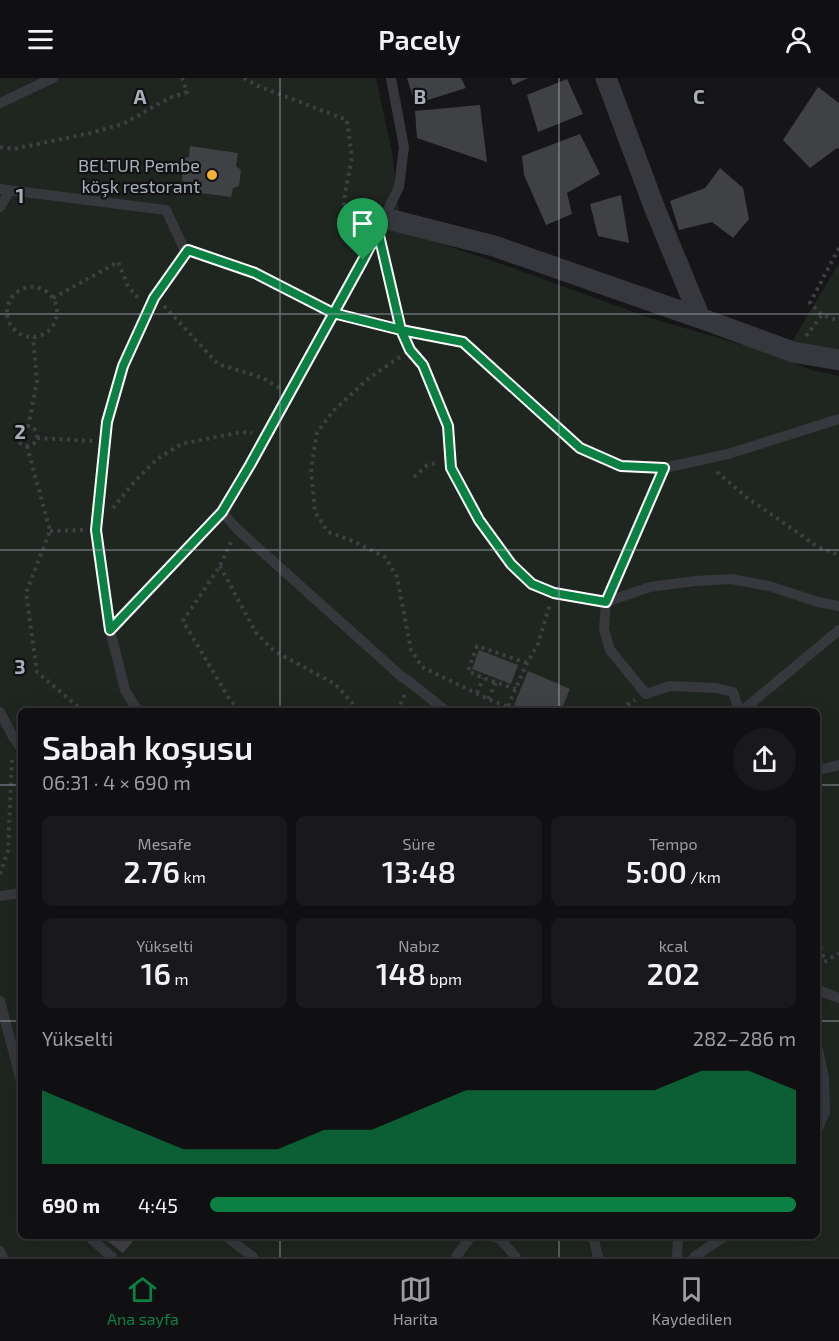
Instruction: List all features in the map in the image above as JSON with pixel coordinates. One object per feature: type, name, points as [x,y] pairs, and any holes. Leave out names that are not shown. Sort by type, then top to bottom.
[{"type":"street","points":[[606,78],[655,209],[700,318]]},
{"type":"street","points":[[381,225],[494,246],[793,352],[839,360]]},
{"type":"lane","points":[[0,103],[53,78]]},
{"type":"lane","points":[[110,630],[222,512],[268,433],[381,225],[399,187],[405,147],[391,78]]},
{"type":"lane","points":[[0,207],[5,189],[166,210],[186,253]]},
{"type":"lane","points":[[381,225],[401,330],[410,350],[423,365],[448,426],[451,468],[479,520],[511,564],[532,584],[554,593],[606,602],[650,587],[731,579],[768,586],[818,602],[839,606]]},
{"type":"lane","points":[[136,708],[125,690],[110,630],[96,530],[107,422],[123,366],[148,310],[188,250],[255,273],[333,313],[463,342],[580,448],[621,466],[664,468],[728,454],[839,419]]},
{"type":"lane","points":[[222,512],[237,529],[402,677],[442,708]]},
{"type":"lane","points":[[606,602],[604,629],[610,650],[646,694],[670,686],[716,688],[733,692],[740,708]]},
{"type":"lane","points":[[745,708],[839,630]]},
{"type":"lane","points":[[0,712],[18,744]]},
{"type":"lane","points":[[820,770],[839,765]]},
{"type":"lane","points":[[0,896],[18,893]]},
{"type":"lane","points":[[820,991],[839,998]]},
{"type":"lane","points":[[0,1001],[18,1070]]},
{"type":"lane","points":[[820,1059],[824,1078],[825,1113],[820,1124]]},
{"type":"lane","points":[[91,1239],[112,1257]]},
{"type":"lane","points":[[230,1239],[253,1257]]},
{"type":"lane","points":[[456,1257],[469,1239]]},
{"type":"lane","points":[[500,1239],[516,1257]]},
{"type":"lane","points":[[594,1239],[598,1257]]},
{"type":"lane","points":[[678,1239],[678,1257]]},
{"type":"lane","points":[[694,1257],[721,1239]]},
{"type":"lane","points":[[0,1251],[3,1257]]},
{"type":"path","points":[[0,147],[14,149],[123,124],[169,98],[187,92],[182,78]]},
{"type":"path","points":[[244,78],[258,86],[347,120],[352,158],[341,228],[363,260]]},
{"type":"path","points":[[839,248],[810,303],[822,315],[839,321]]},
{"type":"path","points":[[53,298],[118,262],[128,286],[148,310]]},
{"type":"path","points":[[35,286],[50,294],[57,309],[53,325],[41,335],[33,337],[25,336],[12,327],[7,312],[8,303],[18,290],[35,286]]},
{"type":"path","points":[[154,298],[218,364],[263,378],[288,395]]},
{"type":"path","points":[[27,426],[37,382],[33,337]]},
{"type":"path","points":[[410,350],[362,385],[333,411],[317,433],[311,469],[315,512],[328,532],[353,541],[384,557],[397,577],[411,650],[422,667],[512,708]]},
{"type":"path","points":[[27,426],[34,429],[37,438],[34,444],[24,446],[18,436],[21,429],[27,426]]},
{"type":"path","points":[[50,531],[96,530],[135,481],[157,459],[181,444],[242,432],[268,433]]},
{"type":"path","points":[[37,438],[105,442]]},
{"type":"path","points":[[27,446],[50,531],[26,592],[37,672],[79,708]]},
{"type":"path","points":[[414,477],[426,466],[450,458]]},
{"type":"path","points":[[703,459],[746,497],[818,547],[839,555]]},
{"type":"path","points":[[606,602],[664,468]]},
{"type":"path","points":[[237,529],[220,566],[183,621],[230,700],[238,708]]},
{"type":"path","points":[[220,566],[256,633],[274,651],[335,684],[352,702],[353,708]]},
{"type":"path","points":[[508,706],[538,644],[554,593]]},
{"type":"path","points":[[516,689],[468,671],[477,646],[527,663]]},
{"type":"path","points":[[477,693],[483,678]]},
{"type":"path","points":[[488,699],[496,682]]},
{"type":"path","points":[[0,874],[9,850],[13,737]]},
{"type":"path","points":[[820,946],[825,961]]},
{"type":"path","points":[[820,965],[839,952]]},
{"type":"shaded area","points":[[0,78],[376,78],[392,152],[401,230],[650,318],[771,353],[811,370],[839,376],[839,1257],[0,1257]]},
{"type":"shaded area","points":[[839,263],[839,351],[791,343]]},
{"type":"building","points":[[407,78],[461,78],[466,88],[415,104]]},
{"type":"building","points":[[510,78],[528,78],[513,85]]},
{"type":"building","points":[[567,79],[583,114],[538,132],[527,95]]},
{"type":"building","points":[[818,87],[839,103],[839,149],[837,148],[810,168],[783,140]]},
{"type":"building","points":[[480,105],[487,162],[417,138],[415,111]]},
{"type":"building","points":[[580,134],[600,174],[567,193],[572,214],[546,225],[524,175],[522,156]]},
{"type":"building","name":"BELTUR Pembe köşk restorant","points":[[190,146],[238,153],[236,166],[241,170],[239,186],[233,188],[231,197],[185,191],[186,183],[182,180],[184,158],[189,157]]},
{"type":"building","points":[[720,168],[743,188],[749,219],[733,238],[712,222],[679,230],[670,201],[705,188]]},
{"type":"building","points":[[621,195],[629,243],[598,236],[590,204]]},
{"type":"building","points":[[479,650],[518,665],[511,684],[472,669]]},
{"type":"building","points":[[528,671],[570,689],[562,708],[521,708],[514,705]]},
{"type":"building","points":[[105,1239],[135,1239],[123,1253]]},
{"type":"place","name":"BELTUR Pembe köşk restorant","points":[[212,175]]},
{"type":"route","points":[[363,260],[333,313],[250,465],[222,512],[110,630],[96,530],[107,422],[123,366],[154,298],[188,250],[255,273],[333,313],[401,330],[410,350],[423,365],[448,426],[451,468],[479,520],[511,564],[532,584],[554,593],[606,602],[664,468],[621,466],[580,448],[463,342],[401,330],[378,231],[363,260]]}]
